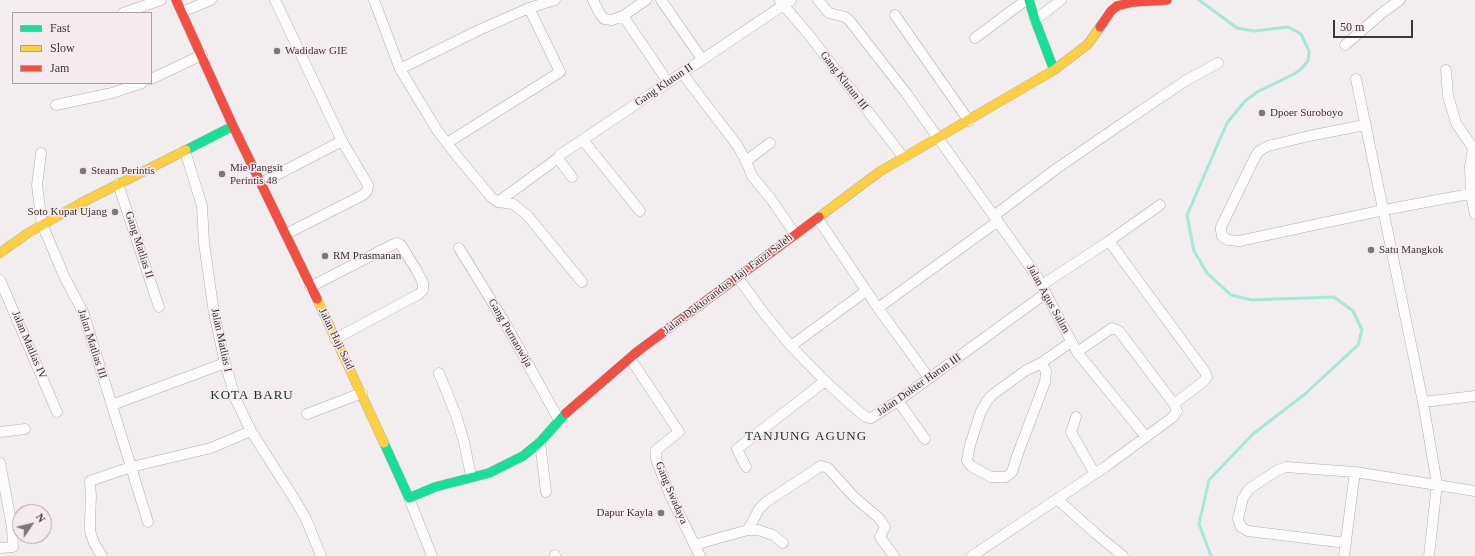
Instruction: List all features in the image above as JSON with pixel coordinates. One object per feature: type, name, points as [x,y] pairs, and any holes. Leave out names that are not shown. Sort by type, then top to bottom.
[{"type":"street","points":[[126,12],[161,0]]},
{"type":"street","name":"Jalan Haji Said","points":[[176,0],[233,126],[362,393],[409,498],[432,556]]},
{"type":"street","points":[[182,12],[211,0]]},
{"type":"street","points":[[275,0],[342,141],[368,185],[367,191],[363,196],[286,234]]},
{"type":"street","points":[[374,0],[400,69],[421,105],[447,143],[491,196],[498,202],[514,204],[520,208],[582,282]]},
{"type":"street","points":[[400,69],[479,30],[529,8],[555,0]]},
{"type":"street","points":[[593,0],[604,19],[612,20],[623,16],[646,0]]},
{"type":"street","points":[[661,0],[702,59]]},
{"type":"street","points":[[818,0],[829,13],[845,17],[849,20],[906,93],[939,139]]},
{"type":"street","points":[[975,38],[1028,0],[1054,70]]},
{"type":"street","points":[[1035,20],[1061,0]]},
{"type":"street","name":"Jalan Doktorandus Haji Fauzi Saleh","points":[[409,498],[435,487],[472,476],[489,473],[523,456],[540,442],[559,420],[586,395],[630,358],[879,172],[939,139],[1054,70],[1088,44],[1111,11],[1117,6],[1133,2],[1167,0]]},
{"type":"street","points":[[1345,45],[1382,13],[1400,0]]},
{"type":"street","name":"Gang Klutun II","points":[[498,202],[560,155],[784,2]]},
{"type":"street","name":"Gang Klutun III","points":[[784,2],[904,158]]},
{"type":"street","points":[[447,143],[560,72],[529,8]]},
{"type":"street","points":[[895,15],[969,121]]},
{"type":"street","points":[[623,16],[668,82]]},
{"type":"street","points":[[152,79],[202,56]]},
{"type":"street","points":[[878,308],[997,218],[1056,169],[1185,81],[1218,63]]},
{"type":"street","points":[[1446,70],[1448,96],[1456,124],[1474,148],[1470,167],[1475,214]]},
{"type":"street","points":[[682,73],[737,145],[752,176],[796,234]]},
{"type":"street","points":[[1356,79],[1423,402],[1437,484],[1429,556]]},
{"type":"street","points":[[56,105],[112,93],[139,84]]},
{"type":"street","points":[[1365,125],[1309,136],[1263,148],[1255,157],[1220,231],[1222,236],[1228,240],[1239,241],[1384,210],[1473,193]]},
{"type":"street","points":[[0,253],[42,224],[81,202],[186,151],[233,126]]},
{"type":"street","name":"Jalan Agus Salim","points":[[939,139],[997,218],[1044,289],[1077,352],[1146,437]]},
{"type":"street","points":[[583,140],[640,211]]},
{"type":"street","points":[[260,183],[342,141]]},
{"type":"street","points":[[746,161],[770,143]]},
{"type":"street","name":"Jalan Matlias I","points":[[186,151],[202,206],[204,243],[214,313],[225,363],[236,400],[251,431],[306,519],[321,556]]},
{"type":"street","name":"Jalan Matlias III","points":[[41,153],[37,185],[42,224],[64,276],[83,312],[148,522]]},
{"type":"street","points":[[558,158],[572,177]]},
{"type":"street","name":"Gang Matlias II","points":[[118,184],[159,307]]},
{"type":"street","name":"Jalan Dokter Harun III","points":[[738,278],[766,316],[791,346],[825,381],[866,417],[870,418],[898,401],[1044,289],[1160,204]]},
{"type":"street","points":[[818,219],[866,291],[929,378]]},
{"type":"street","points":[[1109,241],[1205,372],[1207,377],[1174,404]]},
{"type":"street","points":[[310,287],[397,243],[401,245],[423,283],[423,290],[419,294],[335,339]]},
{"type":"street","name":"Gang Purnaowija","points":[[459,248],[505,323],[559,420]]},
{"type":"street","name":"Jalan Matlias IV","points":[[0,280],[57,412]]},
{"type":"street","points":[[791,346],[866,291]]},
{"type":"street","points":[[972,556],[1095,474],[1173,417],[1177,411],[1174,404],[1119,331],[1112,328],[1077,352]]},
{"type":"street","points":[[1041,363],[1046,371],[1045,382],[1012,472],[1006,477],[991,477],[971,466],[967,461],[970,446],[981,411],[987,401],[992,395],[1025,371],[1041,363],[1071,342]]},
{"type":"street","name":"Gang Swadaya","points":[[630,358],[679,432],[656,450],[656,460],[670,495],[700,556]]},
{"type":"street","points":[[112,405],[225,363]]},
{"type":"street","points":[[439,373],[456,415],[472,476]]},
{"type":"street","points":[[746,467],[737,449],[825,381]]},
{"type":"street","points":[[307,414],[362,393]]},
{"type":"street","points":[[1423,402],[1475,396]]},
{"type":"street","points":[[898,401],[925,439]]},
{"type":"street","points":[[1076,417],[1071,432],[1095,474]]},
{"type":"street","points":[[0,432],[25,429]]},
{"type":"street","points":[[102,556],[90,531],[90,481],[131,467],[212,448],[251,431]]},
{"type":"street","points":[[540,442],[546,492]]},
{"type":"street","points":[[0,463],[12,527],[14,551],[0,548]]},
{"type":"street","points":[[748,530],[759,509],[766,502],[821,466],[828,468],[854,497],[879,518],[885,527],[880,537],[894,556]]},
{"type":"street","points":[[1346,543],[1248,531],[1241,527],[1238,519],[1243,498],[1249,489],[1286,466],[1355,472],[1475,491]]},
{"type":"street","points":[[1344,556],[1355,472]]},
{"type":"street","points":[[1057,499],[1123,556]]},
{"type":"street","points":[[694,544],[748,530],[766,532],[783,543]]},
{"type":"waterway","points":[[1199,0],[1237,28],[1254,31],[1288,27],[1301,34],[1309,51],[1308,61],[1301,69],[1257,92],[1245,101],[1227,123],[1187,215],[1194,251],[1207,273],[1231,295],[1252,300],[1334,297],[1353,311],[1362,330],[1358,345],[1305,394],[1253,434],[1209,480],[1199,524],[1211,556]]},
{"type":"traffic: fast","points":[[1029,0],[1054,70]]},
{"type":"traffic: fast","points":[[186,150],[233,126]]},
{"type":"traffic: fast","points":[[384,443],[409,498],[435,487],[489,473],[523,456],[540,442],[566,413]]},
{"type":"traffic: slow","points":[[819,217],[879,172],[1054,70],[1088,44],[1100,27]]},
{"type":"traffic: slow","points":[[0,253],[28,233],[81,203],[186,150]]},
{"type":"traffic: slow","points":[[317,299],[384,443]]},
{"type":"traffic: jam","points":[[176,0],[233,126],[317,299]]},
{"type":"traffic: jam","points":[[1100,27],[1111,11],[1117,6],[1133,2],[1167,0]]},
{"type":"traffic: jam","points":[[566,413],[638,351],[819,217]]},
{"type":"place","name":"Wadidaw GIE","points":[[277,51]]},
{"type":"place","name":"Dpoer Suroboyo","points":[[1262,113]]},
{"type":"place","name":"Steam Perintis","points":[[83,171]]},
{"type":"place","name":"Mie Pangsit Perintis 48","points":[[222,174]]},
{"type":"place","name":"Soto Kupat Ujang","points":[[115,212]]},
{"type":"place","name":"Satu Mangkok","points":[[1371,250]]},
{"type":"place","name":"RM Prasmanan","points":[[325,256]]},
{"type":"place","name":"Dapur Kayla","points":[[661,513]]},
{"type":"district","name":"KOTA BARU","points":[[252,396]]},
{"type":"district","name":"TANJUNG AGUNG","points":[[806,437]]}]
